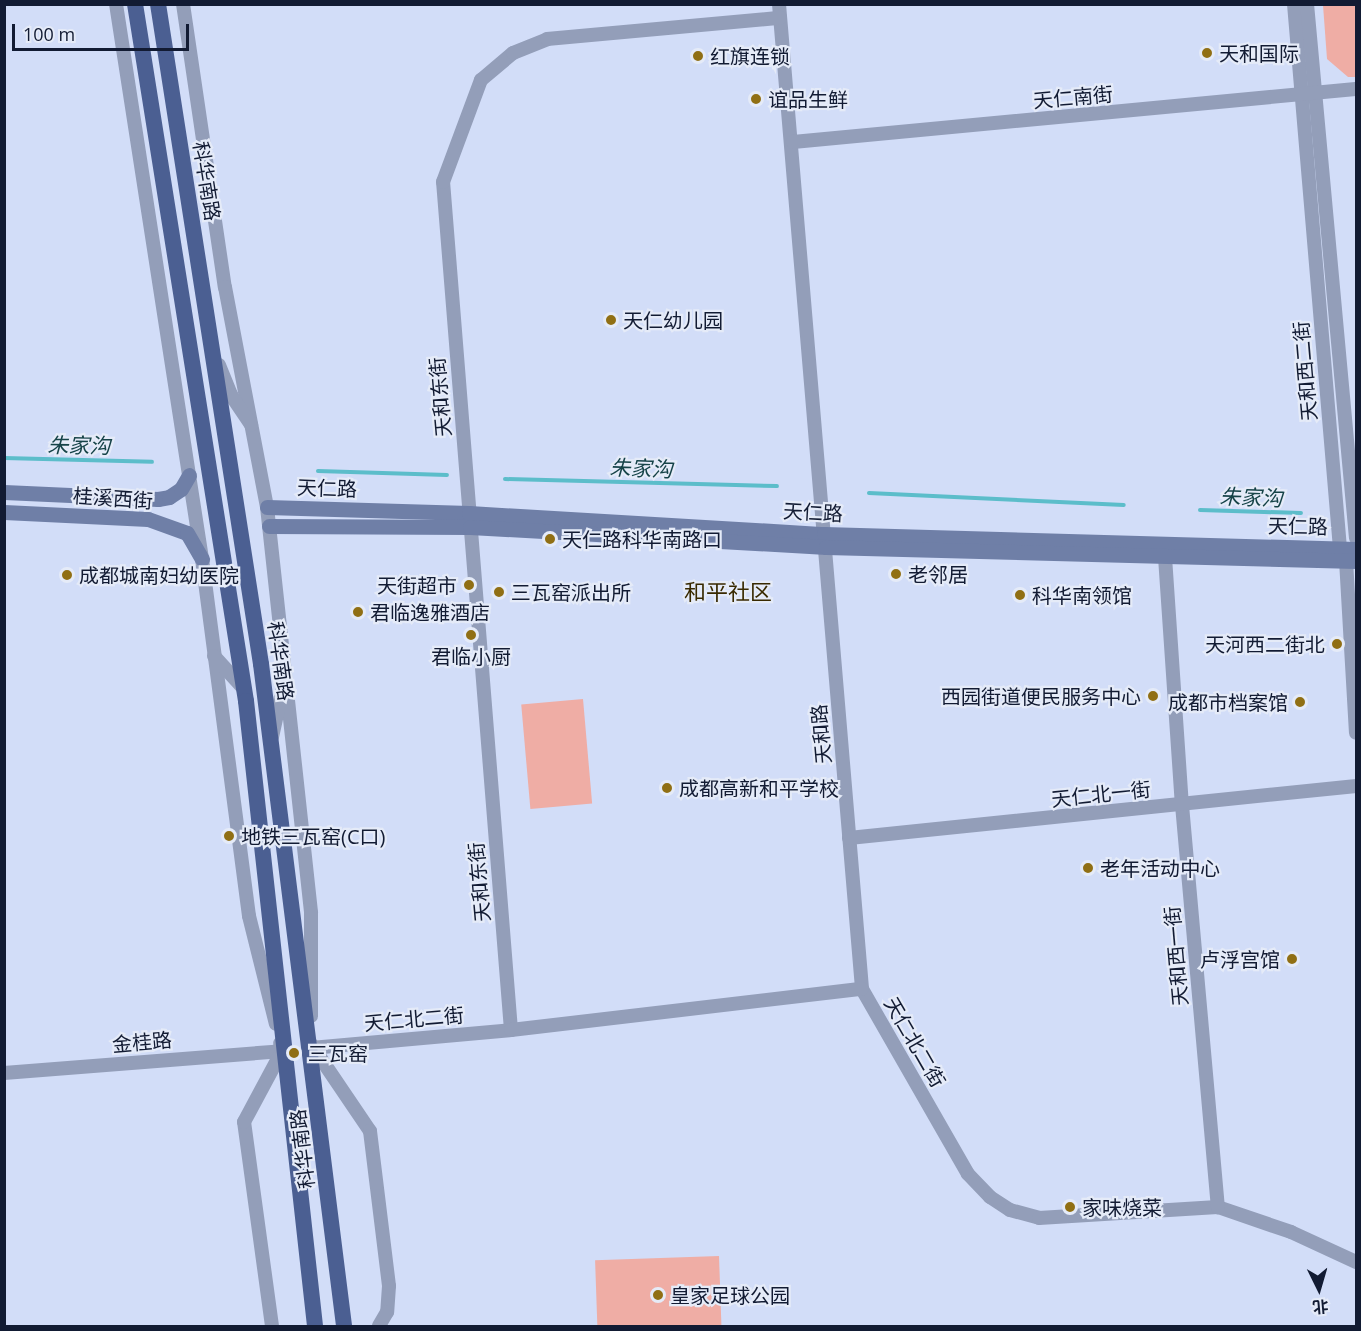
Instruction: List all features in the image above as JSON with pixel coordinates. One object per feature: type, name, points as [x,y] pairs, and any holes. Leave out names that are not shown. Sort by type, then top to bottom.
[{"type":"highway","name":"科华南路","points":[[135,4],[244,689],[282,1051],[315,1326]]},
{"type":"highway","name":"科华南路","points":[[158,4],[271,742],[344,1326]]},
{"type":"main road","name":"桂溪西街","points":[[4,492],[158,499],[181,489],[189,475]]},
{"type":"main road","name":"天仁路","points":[[267,507],[825,541],[1165,557],[1350,555]]},
{"type":"main road","name":"桂溪西街","points":[[4,513],[148,519],[187,533],[202,559]]},
{"type":"main road","name":"天仁路","points":[[269,526],[469,520]]},
{"type":"main road","name":"天仁路","points":[[825,541],[1350,555]]},
{"type":"street","points":[[116,4],[202,559],[249,916],[282,1051],[244,1122],[272,1326]]},
{"type":"street","points":[[183,4],[225,287],[254,429],[267,507],[287,669],[311,913],[311,1048],[370,1131],[389,1286],[387,1312],[379,1326]]},
{"type":"street","name":"天和西二街","points":[[1294,4],[1307,95],[1356,538]]},
{"type":"street","name":"天和西二街","points":[[1307,4],[1307,95],[1350,555],[1356,733]]},
{"type":"street","name":"天和路","points":[[780,11],[793,142],[862,988]]},
{"type":"street","name":"天和东街","points":[[511,1030],[443,182],[482,80],[513,53],[547,39],[780,11]]},
{"type":"street","name":"天仁南街","points":[[793,142],[1356,89]]},
{"type":"street","points":[[212,346],[231,395],[254,429]]},
{"type":"street","points":[[180,417],[196,386]]},
{"type":"street","name":"天和西一街","points":[[1165,557],[1182,805],[1218,1207]]},
{"type":"street","points":[[214,656],[244,689]]},
{"type":"street","points":[[271,742],[287,669]]},
{"type":"street","name":"天仁北一街","points":[[849,838],[1356,786]]},
{"type":"street","name":"天仁北二街","points":[[311,1048],[511,1030],[862,988],[968,1174],[990,1197],[1010,1210],[1039,1218],[1218,1207],[1291,1232],[1356,1262]]},
{"type":"street","name":"金桂路","points":[[4,1073],[282,1051]]},
{"type":"shaded area","points":[[1323,5],[1356,5],[1356,77],[1348,77],[1327,59]]},
{"type":"shaded area","points":[[583,699],[592,804],[530,809],[521,704]]},
{"type":"shaded area","name":"皇家足球公园","points":[[719,1256],[721,1326],[597,1326],[595,1260]]},
{"type":"waterway","name":"朱家沟","points":[[4,458],[152,462]]},
{"type":"waterway","name":"朱家沟","points":[[318,471],[447,475]]},
{"type":"waterway","name":"朱家沟","points":[[505,479],[777,486]]},
{"type":"waterway","name":"朱家沟","points":[[869,493],[1124,505]]},
{"type":"waterway","name":"朱家沟","points":[[1200,510],[1301,513]]},
{"type":"place","name":"天和国际","points":[[1207,53]]},
{"type":"place","name":"红旗连锁","points":[[698,56]]},
{"type":"place","name":"谊品生鲜","points":[[756,99]]},
{"type":"place","name":"天仁幼儿园","points":[[611,320]]},
{"type":"place","name":"天仁路科华南路口","points":[[550,539]]},
{"type":"place","name":"老邻居","points":[[896,574]]},
{"type":"place","name":"成都城南妇幼医院","points":[[67,575]]},
{"type":"place","name":"天街超市","points":[[469,585]]},
{"type":"place","name":"三瓦窑派出所","points":[[499,592]]},
{"type":"place","name":"科华南领馆","points":[[1020,595]]},
{"type":"place","name":"君临逸雅酒店","points":[[358,612]]},
{"type":"place","name":"君临小厨","points":[[471,635]]},
{"type":"place","name":"天河西二街北","points":[[1337,644]]},
{"type":"place","name":"西园街道便民服务中心","points":[[1153,696]]},
{"type":"place","name":"成都市档案馆","points":[[1300,702]]},
{"type":"place","name":"成都高新和平学校","points":[[667,788]]},
{"type":"place","name":"地铁三瓦窑(C口)","points":[[229,836]]},
{"type":"place","name":"老年活动中心","points":[[1088,868]]},
{"type":"place","name":"卢浮宫馆","points":[[1292,959]]},
{"type":"place","name":"三瓦窑","points":[[294,1053]]},
{"type":"place","name":"家味烧菜","points":[[1070,1207]]},
{"type":"place","name":"皇家足球公园","points":[[658,1295]]},
{"type":"district","name":"和平社区","points":[[728,592]]}]
